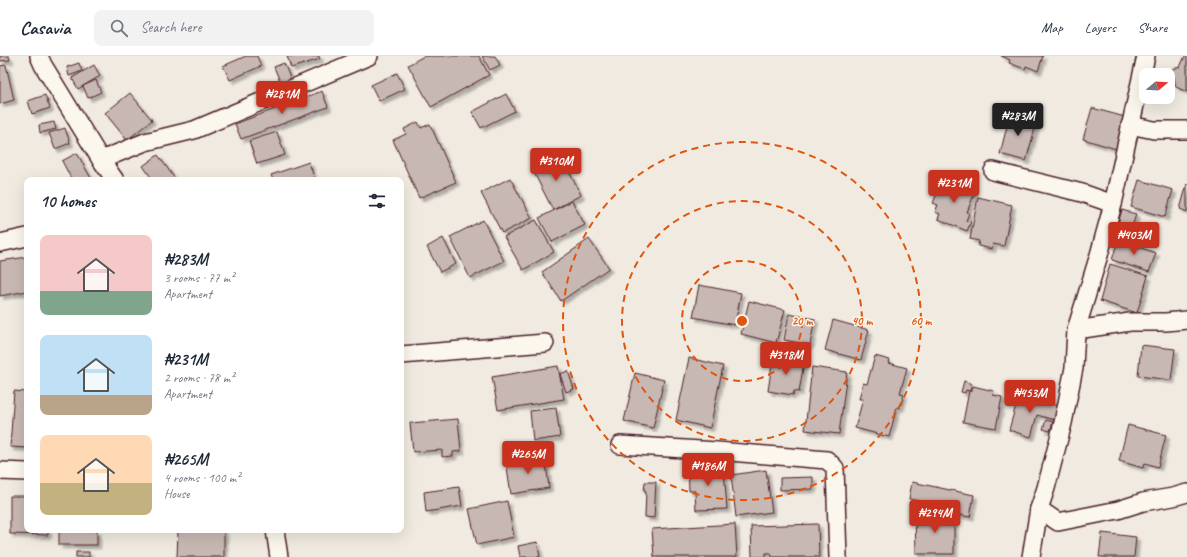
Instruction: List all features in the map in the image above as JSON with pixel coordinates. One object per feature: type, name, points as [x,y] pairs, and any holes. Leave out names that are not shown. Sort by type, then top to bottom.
[{"type":"street","points":[[39,56],[101,160],[113,177]]},
{"type":"street","points":[[101,160],[145,142],[194,130],[369,56]]},
{"type":"street","points":[[1031,557],[1039,509],[1063,424],[1074,368],[1076,330],[1113,204],[1146,56]]},
{"type":"street","points":[[1130,125],[1154,130],[1187,130]]},
{"type":"street","points":[[993,171],[1082,193],[1113,204]]},
{"type":"street","points":[[0,243],[24,238]]},
{"type":"street","points":[[1076,330],[1130,322],[1166,322],[1187,320]]},
{"type":"street","points":[[404,355],[545,343]]},
{"type":"street","points":[[620,445],[827,460],[835,468],[838,557]]},
{"type":"street","points":[[0,471],[24,472]]},
{"type":"street","points":[[1039,509],[1058,522],[1118,510],[1143,502],[1187,493]]},
{"type":"street","points":[[275,533],[279,557]]},
{"type":"building","points":[[0,56],[9,56],[10,60],[0,61]]},
{"type":"building","points":[[246,56],[257,56],[261,66],[230,80],[223,66]]},
{"type":"building","points":[[287,56],[319,56],[320,59],[291,68]]},
{"type":"building","points":[[424,56],[479,56],[489,75],[431,107],[408,65]]},
{"type":"building","points":[[482,56],[495,56],[500,65],[490,70]]},
{"type":"building","points":[[1001,56],[1043,56],[1038,71],[1026,66],[1025,69],[1009,63],[1010,60]]},
{"type":"building","points":[[1185,56],[1187,56],[1187,92],[1176,87],[1175,68],[1180,67]]},
{"type":"building","points":[[79,63],[82,71],[69,76],[67,67]]},
{"type":"building","points":[[284,63],[291,80],[281,84],[274,67]]},
{"type":"building","points":[[6,65],[14,100],[0,104],[0,66]]},
{"type":"building","points":[[94,65],[100,76],[78,89],[72,78]]},
{"type":"building","points":[[397,73],[405,89],[379,101],[371,85]]},
{"type":"building","points":[[96,80],[101,92],[88,98],[83,86]]},
{"type":"building","points":[[322,91],[328,107],[241,139],[235,124]]},
{"type":"building","points":[[130,93],[152,120],[127,140],[105,113]]},
{"type":"building","points":[[506,94],[515,111],[481,128],[472,112]]},
{"type":"building","points":[[45,95],[50,108],[32,114],[28,101]]},
{"type":"building","points":[[1092,108],[1125,117],[1116,149],[1083,139]]},
{"type":"building","points":[[1010,114],[1037,121],[1026,161],[1000,154]]},
{"type":"building","points":[[54,122],[56,129],[40,133],[39,125]]},
{"type":"building","points":[[418,122],[421,128],[430,124],[456,182],[419,198],[393,140],[406,134],[404,129]]},
{"type":"building","points":[[65,128],[70,143],[55,149],[49,133]]},
{"type":"building","points":[[277,132],[285,155],[257,164],[249,141]]},
{"type":"building","points":[[77,153],[90,177],[70,177],[62,161]]},
{"type":"building","points":[[560,154],[581,195],[553,210],[532,169]]},
{"type":"building","points":[[158,155],[174,177],[151,177],[143,166]]},
{"type":"building","points":[[309,162],[314,177],[272,177],[271,175]]},
{"type":"building","points":[[510,178],[532,218],[502,233],[481,193]]},
{"type":"building","points":[[943,179],[975,192],[967,212],[969,213],[966,221],[971,222],[967,231],[938,219],[940,214],[935,212],[938,205],[933,203]]},
{"type":"building","points":[[1139,180],[1173,190],[1165,217],[1131,207]]},
{"type":"building","points":[[1187,184],[1187,212],[1180,209]]},
{"type":"building","points":[[978,197],[1012,205],[1004,246],[993,244],[992,249],[978,246],[979,241],[970,239]]},
{"type":"building","points":[[572,201],[585,225],[552,242],[539,218]]},
{"type":"building","points":[[1122,210],[1136,214],[1129,237],[1115,233]]},
{"type":"building","points":[[483,220],[504,261],[470,278],[450,237]]},
{"type":"building","points":[[536,220],[554,252],[523,270],[504,237]]},
{"type":"building","points":[[443,238],[456,264],[440,272],[427,247]]},
{"type":"building","points":[[589,239],[609,268],[561,301],[542,272]]},
{"type":"building","points":[[1118,240],[1156,253],[1149,272],[1112,260]]},
{"type":"building","points":[[24,257],[24,292],[0,296],[0,261]]},
{"type":"building","points":[[1110,264],[1148,276],[1137,313],[1100,301]]},
{"type":"building","points":[[699,285],[741,293],[735,325],[693,317]]},
{"type":"building","points":[[749,301],[785,310],[776,343],[741,334]]},
{"type":"building","points":[[789,314],[815,319],[810,345],[784,340]]},
{"type":"building","points":[[833,320],[869,330],[861,360],[825,350]]},
{"type":"building","points":[[1141,345],[1175,349],[1171,380],[1138,376]]},
{"type":"building","points":[[875,356],[890,360],[889,363],[907,368],[900,393],[904,394],[900,408],[897,407],[889,437],[855,428],[863,399],[859,399],[863,383],[867,384]]},
{"type":"building","points":[[773,357],[804,362],[799,392],[794,391],[793,395],[768,391]]},
{"type":"building","points":[[689,358],[723,366],[710,428],[676,420]]},
{"type":"building","points":[[558,366],[564,399],[498,410],[492,377]]},
{"type":"building","points":[[812,367],[847,372],[839,434],[805,430]]},
{"type":"building","points":[[568,371],[574,389],[566,392],[560,374]]},
{"type":"building","points":[[635,373],[664,380],[653,428],[624,421]]},
{"type":"building","points":[[964,381],[972,384],[970,391],[966,390],[965,393],[961,392]]},
{"type":"building","points":[[973,386],[994,391],[993,395],[1002,397],[996,428],[963,422],[969,391],[972,391]]},
{"type":"building","points":[[14,391],[24,392],[24,448],[10,447]]},
{"type":"building","points":[[1019,394],[1058,406],[1054,420],[1037,415],[1031,437],[1009,430]]},
{"type":"building","points":[[556,408],[560,437],[533,441],[530,411]]},
{"type":"building","points":[[458,419],[461,451],[453,452],[453,456],[442,457],[442,450],[413,452],[410,423]]},
{"type":"building","points":[[1046,420],[1053,422],[1050,431],[1043,429]]},
{"type":"building","points":[[1128,425],[1166,435],[1158,467],[1145,463],[1143,468],[1119,461]]},
{"type":"building","points":[[545,456],[549,488],[511,494],[506,461]]},
{"type":"building","points":[[707,463],[708,470],[724,469],[727,509],[696,510],[695,491],[689,491],[688,465]]},
{"type":"building","points":[[766,470],[772,512],[736,517],[731,475]]},
{"type":"building","points":[[813,477],[813,489],[780,490],[780,478]]},
{"type":"building","points":[[645,482],[656,482],[654,518],[645,517]]},
{"type":"building","points":[[912,482],[974,495],[970,517],[949,513],[951,508],[909,499]]},
{"type":"building","points":[[459,487],[462,506],[426,512],[424,492]]},
{"type":"building","points":[[10,496],[24,496],[24,533],[48,533],[48,535],[10,534]]},
{"type":"building","points":[[507,501],[514,537],[477,545],[469,509]]},
{"type":"building","points":[[915,515],[954,515],[954,554],[916,554]]},
{"type":"building","points":[[735,524],[737,557],[654,557],[652,529]]},
{"type":"building","points":[[818,524],[819,557],[772,557],[771,553],[766,553],[766,557],[752,557],[751,526]]},
{"type":"building","points":[[59,533],[97,533],[97,545],[59,545]]},
{"type":"building","points":[[178,533],[224,533],[224,557],[177,557]]},
{"type":"building","points":[[1102,533],[1136,537],[1134,557],[1099,557]]},
{"type":"building","points":[[537,542],[540,557],[520,557],[518,546]]},
{"type":"building","points":[[76,552],[89,552],[89,557],[76,557]]}]
